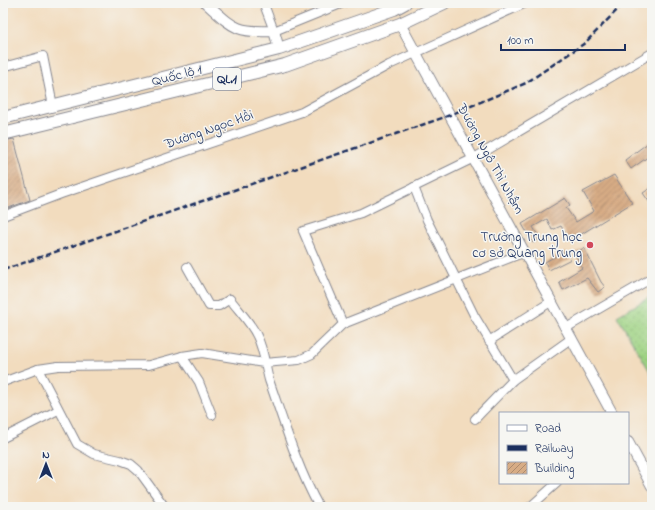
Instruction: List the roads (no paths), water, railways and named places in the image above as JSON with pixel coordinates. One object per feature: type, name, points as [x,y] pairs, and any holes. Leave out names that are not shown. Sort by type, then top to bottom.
[{"type":"highway","name":"Quốc lộ 1","points":[[3,118],[279,49],[405,3]]},
{"type":"highway","name":"Quốc lộ 1","points":[[3,134],[285,65],[400,24],[444,3]]},
{"type":"highway","points":[[392,9],[400,24]]},
{"type":"main road","points":[[206,3],[232,27],[258,32],[274,31],[279,49]]},
{"type":"main road","name":"Đường Ngô Thì Nhậm","points":[[400,24],[611,412]]},
{"type":"main road","points":[[629,444],[652,486]]},
{"type":"street","points":[[266,3],[265,7],[274,31],[343,3]]},
{"type":"street","name":"Đường Ngọc Hồi","points":[[3,216],[68,192],[302,112],[389,65],[526,3]]},
{"type":"street","points":[[343,324],[303,231],[361,213],[474,158],[652,53]]},
{"type":"street","points":[[3,68],[43,56],[53,106]]},
{"type":"street","points":[[414,187],[427,220],[474,315],[513,380]]},
{"type":"street","points":[[3,382],[38,369],[58,366],[149,365],[182,356],[202,354],[264,363],[299,360],[312,354],[343,324],[525,252]]},
{"type":"street","points":[[187,267],[209,306],[219,306],[230,299],[257,335],[263,350],[264,363],[304,479],[319,507]]},
{"type":"street","points":[[566,328],[652,278]]},
{"type":"street","points":[[489,341],[552,301]]},
{"type":"street","points":[[475,419],[513,380],[572,338]]},
{"type":"street","points":[[182,356],[199,382],[212,415]]},
{"type":"street","points":[[38,369],[77,444],[94,454],[131,464],[138,470],[165,507]]},
{"type":"street","points":[[3,438],[58,410]]},
{"type":"street","points":[[530,507],[556,484]]},
{"type":"railway","points":[[3,270],[445,117],[526,83],[585,43],[624,3]]},
{"type":"place","name":"Trường Trung học cơ sở Quang Trung","points":[[590,245]]}]
